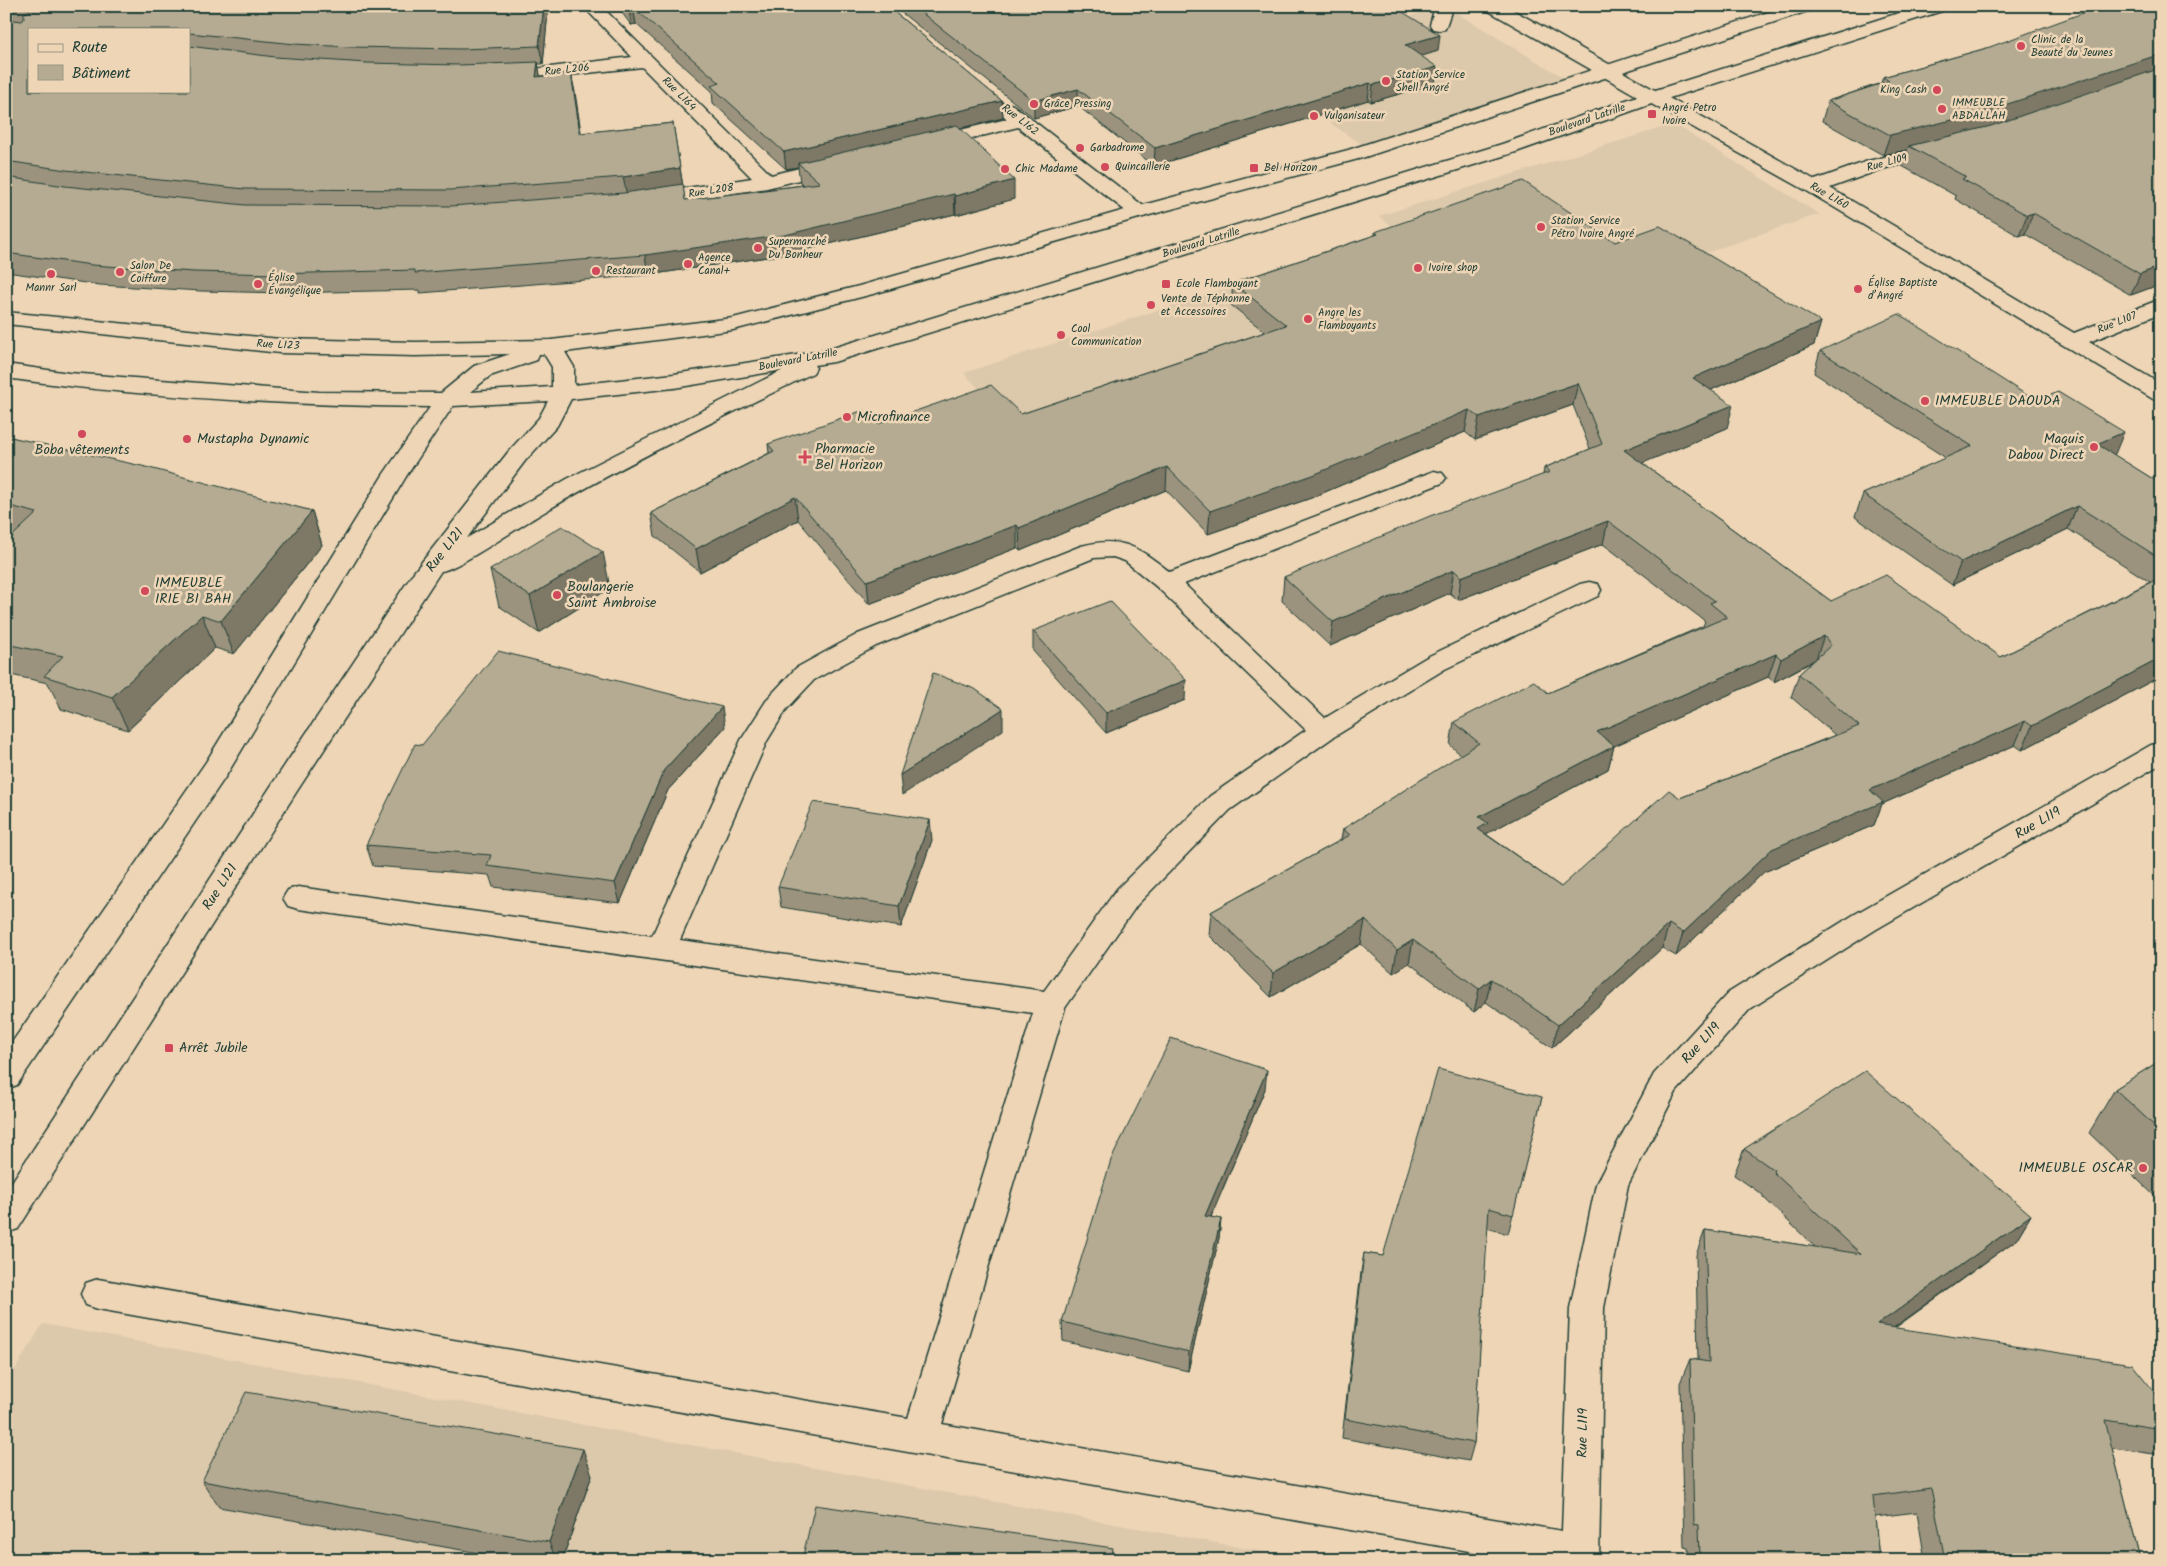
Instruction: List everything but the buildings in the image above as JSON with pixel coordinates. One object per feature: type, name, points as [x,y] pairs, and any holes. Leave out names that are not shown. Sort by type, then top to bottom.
[{"type":"street","name":"Rue L164","points":[[591,6],[767,182]]},
{"type":"street","points":[[1439,25],[1444,6]]},
{"type":"street","name":"Rue L160","points":[[1493,6],[1607,73],[1814,187],[2161,394]]},
{"type":"street","points":[[6,1076],[216,769],[395,475],[446,400],[482,371],[551,348],[733,324],[866,290],[1139,212],[1355,154],[1607,73],[1805,6]]},
{"type":"street","name":"Boulevard Latrille","points":[[446,400],[563,393],[674,381],[826,357],[1500,151],[1653,97],[1939,6]]},
{"type":"street","name":"Rue L206","points":[[483,74],[542,73],[646,61]]},
{"type":"street","name":"Rue L162","points":[[991,97],[1139,212]]},
{"type":"street","points":[[911,147],[1021,121]]},
{"type":"street","name":"Rue L109","points":[[1814,187],[1875,165],[1958,145]]},
{"type":"street","name":"Rue L208","points":[[627,204],[767,182],[854,161]]},
{"type":"street","name":"Rue L107","points":[[2072,341],[2161,305]]},
{"type":"street","name":"Rue L123","points":[[6,318],[280,346],[415,349],[551,348]]},
{"type":"street","name":"Rue L121","points":[[6,1219],[423,578],[517,456],[549,421],[563,393],[563,367],[551,348]]},
{"type":"street","points":[[423,578],[486,535],[534,508],[666,437],[826,357]]},
{"type":"street","points":[[6,371],[79,381],[319,400],[446,400]]},
{"type":"street","points":[[1167,582],[1434,478]]},
{"type":"street","points":[[662,949],[754,740],[777,704],[805,674],[867,640],[1090,551],[1116,549],[1134,556],[1167,582],[1323,731]]},
{"type":"street","points":[[920,1438],[1052,1004],[1127,896],[1220,803],[1323,731],[1436,663],[1589,590]]},
{"type":"street","name":"Rue L119","points":[[1580,1556],[1587,1308],[1612,1184],[1664,1083],[1739,1001],[1865,922],[2161,752]]},
{"type":"street","points":[[298,898],[1052,1004]]},
{"type":"street","points":[[98,1294],[1580,1556]]},
{"type":"shaded area","points":[[1445,6],[1566,79],[1361,144],[1245,64]]},
{"type":"shaded area","points":[[1674,124],[1819,214],[1514,319],[1379,216]]},
{"type":"shaded area","points":[[1347,249],[1459,336],[1062,475],[964,373]]},
{"type":"shaded area","points":[[43,1324],[1307,1560],[6,1560],[6,1384]]},
{"type":"place","name":"Clinic de la Beauté du Jeunes","points":[[2021,46]]},
{"type":"place","name":"Station Service Shell Angré","points":[[1386,81]]},
{"type":"place","name":"King Cash","points":[[1937,90]]},
{"type":"place","name":"Grâce Pressing","points":[[1034,104]]},
{"type":"place","name":"IMMEUBLE ABDALLAH","points":[[1942,109]]},
{"type":"place","name":"Angré Petro Ivoire","points":[[1652,114]]},
{"type":"place","name":"Vulganisateur","points":[[1314,116]]},
{"type":"place","name":"Garbadrome","points":[[1080,148]]},
{"type":"place","name":"Quincaillerie","points":[[1105,167]]},
{"type":"place","name":"Bel Horizon","points":[[1254,168]]},
{"type":"place","name":"Chic Madame","points":[[1005,169]]},
{"type":"place","name":"Station Service Pétro Ivoire Angré","points":[[1541,227]]},
{"type":"place","name":"Supermarché Du Bonheur","points":[[758,248]]},
{"type":"place","name":"Agence Canal+","points":[[688,264]]},
{"type":"place","name":"Ivoire shop","points":[[1418,268]]},
{"type":"place","name":"Restaurant","points":[[596,271]]},
{"type":"place","name":"Salon De Coiffure","points":[[120,272]]},
{"type":"place","name":"Mannr Sarl","points":[[51,274]]},
{"type":"place","name":"Église Évangélique","points":[[258,284]]},
{"type":"place","name":"Ecole Flamboyant","points":[[1166,284]]},
{"type":"place","name":"Église Baptiste d’Angré","points":[[1858,289]]},
{"type":"place","name":"Vente de Téphonne et Accessoires","points":[[1151,305]]},
{"type":"place","name":"Angre les Flamboyants","points":[[1308,319]]},
{"type":"place","name":"Cool Communication","points":[[1061,335]]},
{"type":"place","name":"IMMEUBLE DAOUDA","points":[[1925,401]]},
{"type":"place","name":"Microfinance","points":[[847,417]]},
{"type":"place","name":"Boba vêtements","points":[[82,434]]},
{"type":"place","name":"Mustapha Dynamic","points":[[187,439]]},
{"type":"place","name":"Maquis Dabou Direct","points":[[2094,447]]},
{"type":"place","name":"Pharmacie Bel Horizon","points":[[805,457]]},
{"type":"place","name":"IMMEUBLE IRIE BI BAH","points":[[145,591]]},
{"type":"place","name":"Boulangerie Saint Ambroise","points":[[557,595]]},
{"type":"place","name":"Arrêt Jubile","points":[[169,1048]]},
{"type":"place","name":"IMMEUBLE OSCAR","points":[[2143,1168]]}]
